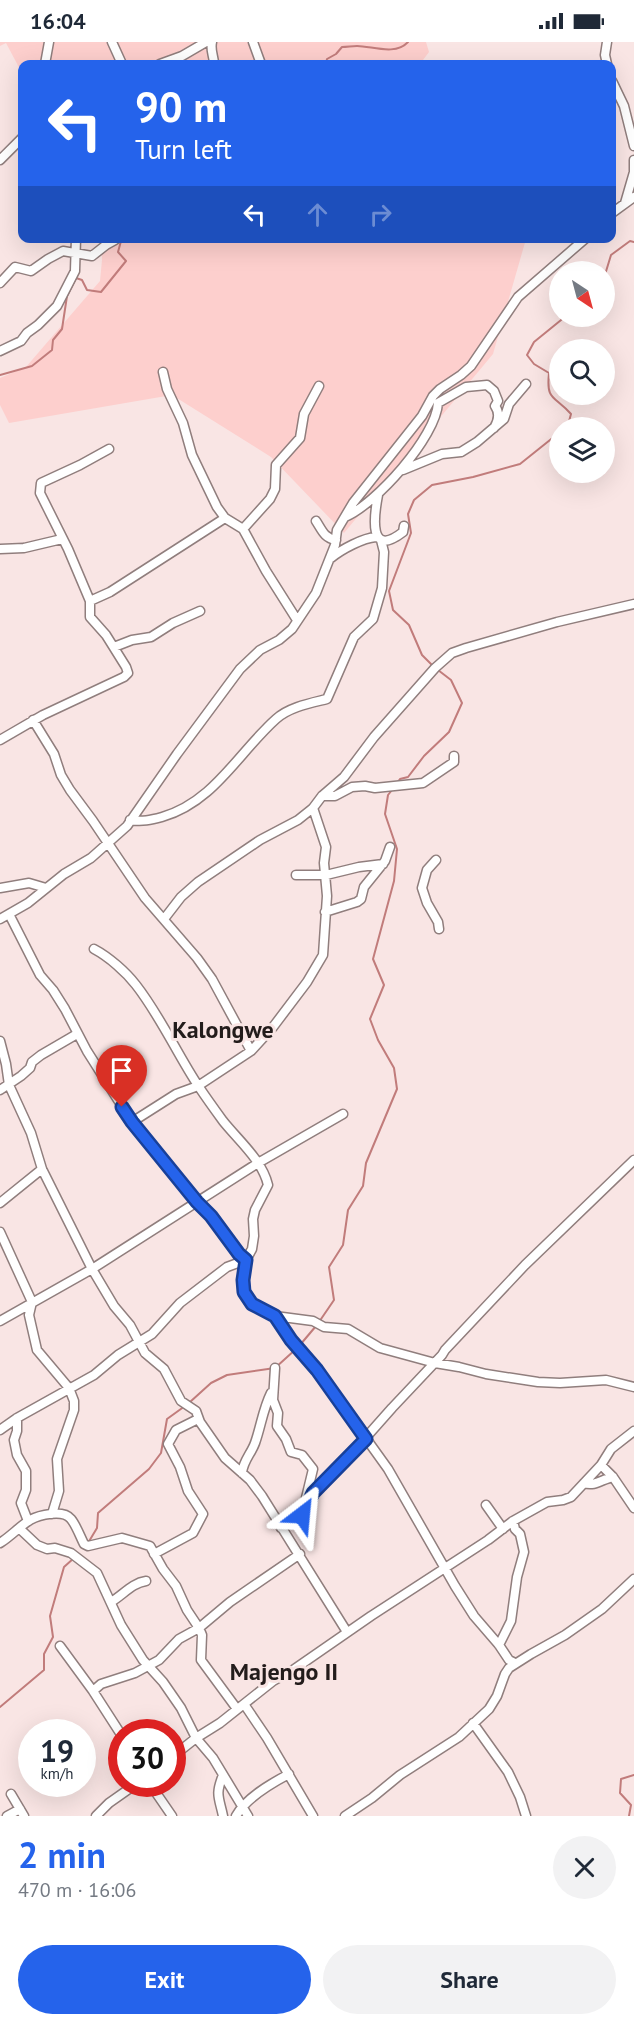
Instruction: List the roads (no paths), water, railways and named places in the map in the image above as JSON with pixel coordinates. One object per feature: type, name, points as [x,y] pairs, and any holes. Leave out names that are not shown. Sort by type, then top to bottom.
[{"type":"street","points":[[46,60],[49,42]]},
{"type":"street","points":[[112,42],[120,60]]},
{"type":"street","points":[[171,60],[206,42]]},
{"type":"street","points":[[212,42],[211,54],[214,60]]},
{"type":"street","points":[[253,42],[260,60]]},
{"type":"street","points":[[606,60],[607,42]]},
{"type":"street","points":[[616,89],[624,106],[634,146]]},
{"type":"street","points":[[0,160],[18,142]]},
{"type":"street","points":[[625,203],[634,172],[634,160]]},
{"type":"street","points":[[616,210],[634,197]]},
{"type":"street","points":[[0,351],[21,341],[57,306],[75,271],[76,243]]},
{"type":"street","points":[[0,283],[15,267],[31,271],[63,251],[93,256],[109,243]]},
{"type":"street","points":[[422,416],[429,402],[440,389],[471,366],[518,297],[580,243]]},
{"type":"street","points":[[163,372],[167,388],[183,423],[192,455],[217,507],[225,518],[243,529],[297,620]]},
{"type":"street","points":[[345,517],[367,504],[397,473],[421,443],[435,418],[438,403],[461,375]]},
{"type":"street","points":[[397,473],[442,454],[461,452],[477,442],[504,418],[509,404],[526,384]]},
{"type":"street","points":[[243,529],[270,499],[275,489],[276,465],[300,438],[304,414],[319,386]]},
{"type":"street","points":[[0,919],[28,903],[64,874],[109,844],[130,820],[240,669],[260,650],[287,634],[316,593],[330,559],[337,530],[353,502],[422,416],[438,403],[466,387],[487,386],[494,391],[498,401],[495,406],[498,410],[499,422],[494,428]]},
{"type":"street","points":[[0,740],[33,720],[124,677],[128,673],[106,635],[90,617],[90,601],[40,493],[41,483],[108,449]]},
{"type":"street","points":[[130,820],[140,822],[150,820],[186,808],[215,786],[278,718],[301,706],[327,699],[354,637],[373,619],[382,588],[384,552],[378,538],[374,517],[379,491]]},
{"type":"street","points":[[90,601],[110,592],[225,518]]},
{"type":"street","points":[[316,521],[325,536],[336,540]]},
{"type":"street","points":[[330,559],[340,551],[366,538],[398,536],[403,532],[404,526]]},
{"type":"street","points":[[0,549],[24,548],[62,539]]},
{"type":"street","points":[[164,919],[181,897],[198,882],[260,840],[290,825],[313,808],[322,796],[344,777],[374,737],[435,668],[452,653],[557,622],[634,604]]},
{"type":"street","points":[[114,647],[132,640],[151,637],[173,623],[200,611]]},
{"type":"street","points":[[33,720],[54,754],[63,779],[145,898],[197,958],[212,979],[250,1051]]},
{"type":"street","points":[[322,796],[335,796],[352,787],[375,788],[423,783],[454,762],[454,756]]},
{"type":"street","points":[[132,1122],[176,1094],[198,1086],[250,1051],[273,1027],[307,982],[323,955],[326,847],[313,808]]},
{"type":"street","points":[[325,912],[361,899],[364,886],[383,864],[390,847]]},
{"type":"street","points":[[436,860],[427,870],[422,888],[427,903],[438,922],[438,929]]},
{"type":"street","points":[[296,875],[326,875],[363,866],[383,864]]},
{"type":"street","points":[[0,888],[29,883],[46,888]]},
{"type":"street","points":[[9,914],[39,975],[59,1000],[77,1034],[132,1122],[246,1260]]},
{"type":"street","points":[[94,949],[135,983],[170,1035],[198,1086],[266,1176],[268,1185],[255,1210],[252,1249],[246,1260],[243,1280],[244,1292],[252,1304],[275,1316],[313,1321],[324,1327],[348,1329],[380,1348],[435,1364],[538,1382],[606,1380],[634,1387]]},
{"type":"street","points":[[0,1090],[28,1071],[32,1062],[41,1055],[77,1034]]},
{"type":"street","points":[[0,1041],[8,1071],[9,1085],[31,1133],[42,1169],[92,1269],[114,1306],[130,1324],[145,1353],[164,1369],[183,1403],[196,1411],[198,1419],[225,1458],[262,1496],[347,1632]]},
{"type":"street","points":[[0,1321],[92,1269],[258,1163],[343,1114]]},
{"type":"street","points":[[281,1528],[306,1511],[313,1493],[366,1439],[392,1407],[435,1364],[445,1350],[525,1265],[634,1160]]},
{"type":"street","points":[[0,1203],[42,1169]]},
{"type":"street","points":[[0,1232],[32,1302],[29,1315],[37,1350],[69,1388],[74,1401],[74,1410],[57,1459],[59,1491],[52,1514]]},
{"type":"street","points":[[0,1430],[94,1375],[118,1355],[152,1334],[180,1303],[227,1267],[246,1260]]},
{"type":"street","points":[[275,1316],[388,1469],[474,1617],[509,1660],[515,1663]]},
{"type":"street","points":[[275,1368],[273,1400],[278,1413],[277,1426],[291,1452],[302,1455],[313,1469],[302,1515]]},
{"type":"street","points":[[242,1473],[243,1465],[254,1446],[263,1412],[275,1387]]},
{"type":"street","points":[[17,1418],[14,1440],[17,1455],[26,1471],[26,1490],[21,1503],[28,1521]]},
{"type":"street","points":[[154,1554],[193,1533],[203,1514],[188,1491],[180,1467],[168,1444],[176,1430],[198,1419]]},
{"type":"street","points":[[186,1746],[220,1723],[273,1681],[293,1670],[513,1521],[547,1502],[571,1497],[601,1465],[610,1449],[634,1431]]},
{"type":"street","points":[[601,1465],[634,1508]]},
{"type":"street","points":[[584,1483],[597,1484],[605,1479],[613,1478]]},
{"type":"street","points":[[486,1505],[503,1528]]},
{"type":"street","points":[[1,1540],[36,1517],[65,1514],[71,1519],[84,1544],[88,1546],[122,1538],[150,1546],[176,1586],[187,1610],[199,1628],[202,1635],[201,1660],[240,1707],[289,1774],[312,1816]]},
{"type":"street","points":[[499,1645],[511,1621],[517,1577],[524,1552],[520,1534],[515,1529],[513,1521]]},
{"type":"street","points":[[20,1529],[37,1545],[70,1553],[97,1573],[121,1625],[181,1708],[196,1738],[213,1758],[248,1816]]},
{"type":"street","points":[[93,1691],[101,1684],[149,1666],[179,1639],[199,1628],[230,1602],[300,1554]]},
{"type":"street","points":[[345,1816],[400,1775],[459,1737],[489,1708],[497,1696],[505,1674],[515,1663],[565,1635],[602,1609],[634,1579]]},
{"type":"street","points":[[111,1602],[121,1597],[133,1585],[146,1581]]},
{"type":"street","points":[[60,1646],[111,1719]]},
{"type":"street","points":[[473,1723],[508,1772],[526,1816]]},
{"type":"street","points":[[236,1816],[249,1798],[289,1774]]},
{"type":"street","points":[[223,1775],[217,1796],[223,1816]]},
{"type":"street","points":[[7,1816],[22,1812],[11,1794]]},
{"type":"street","points":[[99,1815],[118,1797]]},
{"type":"street","points":[[159,1797],[172,1816]]},
{"type":"waterway","points":[[327,60],[342,47],[397,49],[408,42]]},
{"type":"waterway","points":[[609,261],[611,255],[630,241],[634,242]]},
{"type":"waterway","points":[[0,375],[32,366],[52,350],[53,340],[62,329],[67,296],[76,278],[82,280],[87,290],[101,292],[126,261],[118,252],[120,243]]},
{"type":"waterway","points":[[552,327],[534,342],[527,355],[534,364],[549,373],[550,393],[571,414],[570,417]]},
{"type":"waterway","points":[[433,666],[422,655],[409,625],[393,610],[389,591],[411,533],[408,514],[414,500],[432,485],[520,464],[549,441]]},
{"type":"waterway","points":[[397,783],[400,779],[408,777],[424,756],[449,732],[462,703],[451,680],[438,670]]},
{"type":"waterway","points":[[319,1322],[334,1300],[329,1267],[343,1245],[348,1210],[363,1186],[366,1163],[397,1089],[394,1068],[378,1040],[370,1019],[384,985],[373,959],[394,881],[397,849],[385,814],[388,795],[392,790]]},
{"type":"waterway","points":[[300,1345],[316,1326]]},
{"type":"waterway","points":[[190,1402],[211,1383],[227,1375],[275,1368],[296,1349]]},
{"type":"waterway","points":[[88,1543],[97,1528],[98,1513],[149,1469],[161,1453],[167,1419],[185,1406]]},
{"type":"waterway","points":[[0,1707],[44,1670],[44,1654],[53,1637],[50,1616],[64,1567],[74,1558]]},
{"type":"waterway","points":[[629,1816],[631,1805],[620,1793],[621,1779],[634,1775]]},
{"type":"district","name":"Kalongwe","points":[[223,1030]]},
{"type":"district","name":"Majengo II","points":[[284,1672]]}]
